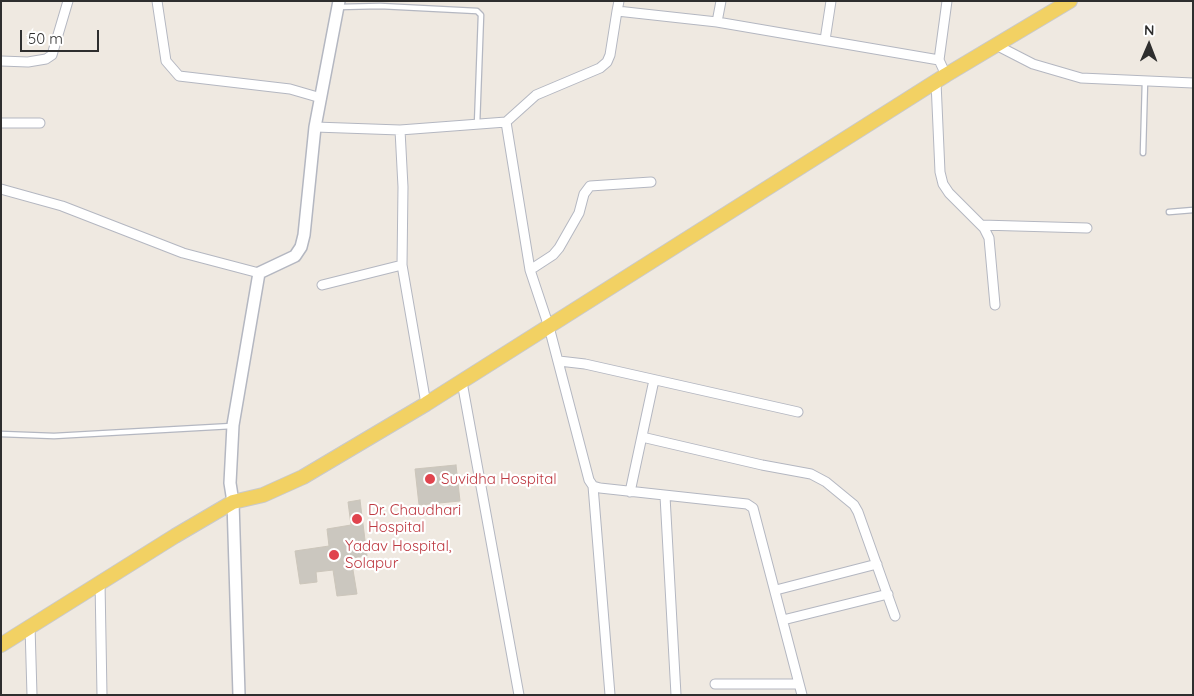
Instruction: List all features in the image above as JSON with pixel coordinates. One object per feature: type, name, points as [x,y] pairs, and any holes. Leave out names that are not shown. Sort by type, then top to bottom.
[{"type":"main road","points":[[1,645],[100,582],[233,502],[263,495],[303,476],[426,404],[941,79],[1070,1]]},
{"type":"main road","points":[[239,695],[233,502],[229,462],[233,426],[259,272],[290,260],[301,247],[304,235],[315,127],[339,4]]},
{"type":"street","points":[[1,61],[28,62],[46,59],[52,55],[68,1]]},
{"type":"street","points":[[157,1],[166,61],[179,76],[290,89],[322,98]]},
{"type":"street","points":[[717,22],[721,1]]},
{"type":"street","points":[[825,40],[831,1]]},
{"type":"street","points":[[947,1],[939,60],[941,79],[940,172],[948,194],[981,225],[990,244],[995,305]]},
{"type":"street","points":[[315,127],[400,130],[506,122],[536,95],[600,68],[606,62],[610,55],[618,6],[939,60]]},
{"type":"street","points":[[996,46],[1033,64],[1064,74],[1099,80],[1193,83]]},
{"type":"street","points":[[1,123],[40,122]]},
{"type":"street","points":[[506,122],[530,270],[549,327],[589,480],[593,486],[610,695]]},
{"type":"street","points":[[400,130],[404,196],[402,265],[426,404]]},
{"type":"street","points":[[530,270],[553,255],[559,248],[579,213],[584,194],[590,186],[650,182]]},
{"type":"street","points":[[1,189],[62,206],[184,253],[259,272]]},
{"type":"street","points":[[981,225],[1087,228]]},
{"type":"street","points":[[322,285],[402,265]]},
{"type":"street","points":[[558,361],[585,364],[798,412]]},
{"type":"street","points":[[630,492],[654,380]]},
{"type":"street","points":[[462,382],[519,695]]},
{"type":"street","points":[[642,437],[819,477],[854,505],[858,512],[895,616]]},
{"type":"street","points":[[593,486],[630,492],[747,504],[753,508],[802,695]]},
{"type":"street","points":[[665,496],[676,695]]},
{"type":"street","points":[[776,590],[877,564]]},
{"type":"street","points":[[100,582],[102,695]]},
{"type":"street","points":[[783,620],[888,594]]},
{"type":"street","points":[[30,626],[32,695]]},
{"type":"street","points":[[715,684],[799,684]]},
{"type":"lane","points":[[339,4],[380,4],[478,11],[481,15],[477,125]]},
{"type":"lane","points":[[1143,153],[1144,81]]},
{"type":"lane","points":[[1169,212],[1193,210]]},
{"type":"lane","points":[[1,434],[54,436],[233,426]]},
{"type":"building","points":[[456,465],[460,501],[419,505],[415,469]]},
{"type":"building","points":[[360,500],[367,556],[351,558],[357,594],[337,596],[333,570],[316,572],[317,582],[300,584],[295,551],[329,546],[327,529],[351,525],[348,502]]},
{"type":"place","name":"Suvidha Hospital","points":[[430,479]]},
{"type":"place","name":"Dr. Chaudhari Hospital","points":[[357,519]]},
{"type":"place","name":"Yadav Hospital, Solapur","points":[[334,555]]}]
